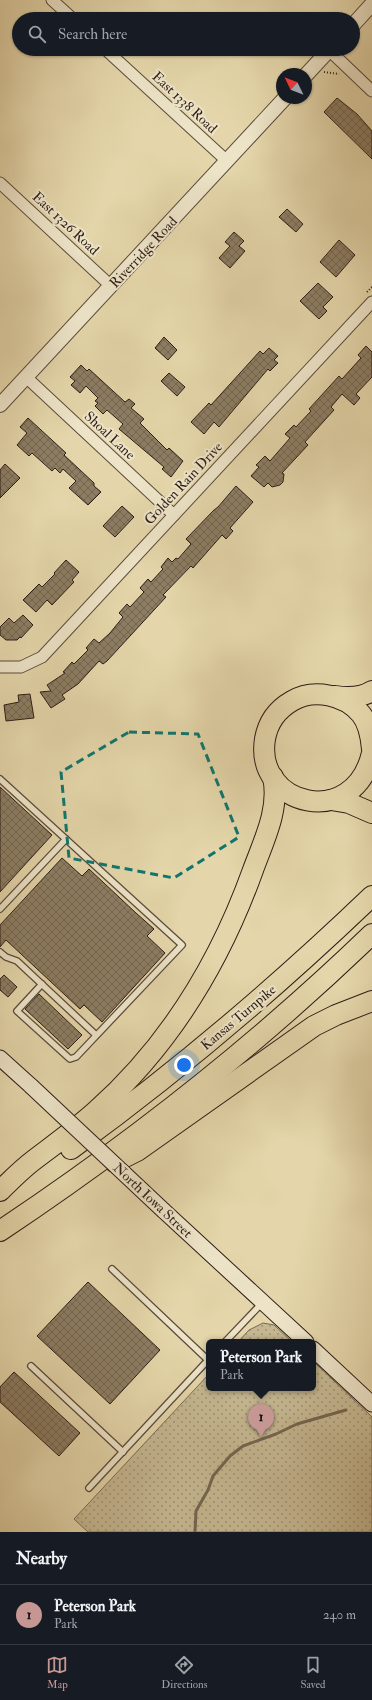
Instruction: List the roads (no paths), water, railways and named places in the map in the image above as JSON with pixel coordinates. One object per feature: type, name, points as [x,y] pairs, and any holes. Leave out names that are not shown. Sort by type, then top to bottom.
[{"type":"highway","points":[[372,691],[366,695],[347,698],[313,694],[298,698],[284,706],[274,717],[267,732],[264,747],[266,763],[273,777],[284,790],[298,798],[315,802],[332,800],[347,794],[360,782],[369,768],[372,752]]},
{"type":"highway","points":[[329,695],[347,702],[361,714],[370,732],[372,748]]},
{"type":"highway","points":[[0,1190],[33,1161],[96,1112],[116,1092],[160,1043],[196,991],[238,912],[263,844],[275,802],[276,791],[273,777]]},
{"type":"highway","points":[[332,800],[349,803],[372,813]]},
{"type":"highway","name":"Kansas Turnpike","points":[[0,1198],[75,1146],[207,1044],[275,986],[372,896]]},
{"type":"highway","name":"Kansas Turnpike","points":[[0,1231],[73,1182],[204,1083],[250,1044],[372,934]]},
{"type":"highway","points":[[73,1182],[137,1151],[314,1026],[336,1015],[372,1001]]},
{"type":"main road","name":"North Iowa Street","points":[[0,1058],[303,1339]]},
{"type":"main road","points":[[316,1352],[372,1404]]},
{"type":"street","points":[[52,0],[65,12]]},
{"type":"street","points":[[360,17],[372,4]]},
{"type":"street","name":"East 1338 Road","points":[[113,56],[227,161]]},
{"type":"street","points":[[312,68],[324,56]]},
{"type":"street","points":[[336,56],[372,91]]},
{"type":"street","name":"Riverridge Road","points":[[0,405],[279,104]]},
{"type":"street","name":"East 1326 Road","points":[[0,183],[111,286]]},
{"type":"street","name":"Golden Rain Drive","points":[[4,667],[21,667],[42,657],[372,302]]},
{"type":"street","name":"Shoal Lane","points":[[26,377],[174,515]]},
{"type":"lane","points":[[0,779],[182,945],[76,1057],[70,1059],[16,1011],[42,984]]},
{"type":"lane","points":[[0,909],[66,839]]},
{"type":"lane","points":[[1,956],[17,961],[96,1035]]},
{"type":"lane","points":[[112,1269],[206,1358]]},
{"type":"lane","points":[[228,1339],[263,1302]]},
{"type":"lane","points":[[89,1488],[206,1362]]},
{"type":"lane","points":[[31,1366],[123,1452]]},
{"type":"waterway","points":[[195,1532],[196,1511],[208,1490],[213,1476],[230,1456],[243,1446],[276,1434],[297,1424],[346,1410]]},
{"type":"place","name":"Peterson Park","points":[[261,1437]]}]
